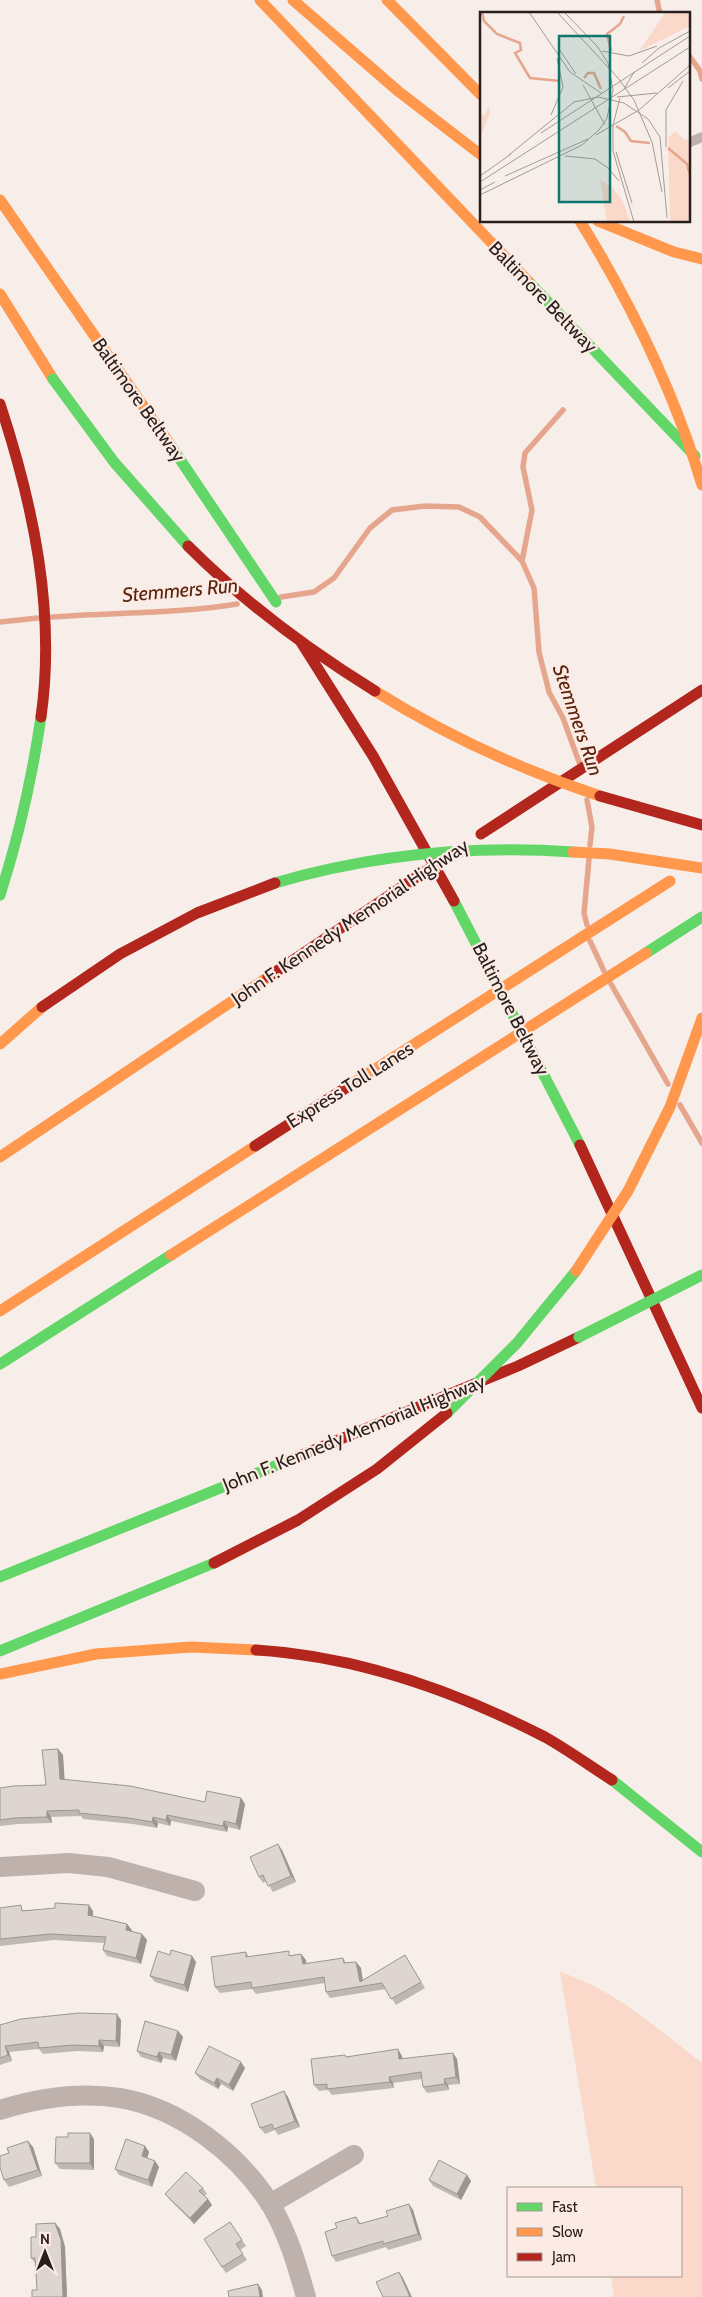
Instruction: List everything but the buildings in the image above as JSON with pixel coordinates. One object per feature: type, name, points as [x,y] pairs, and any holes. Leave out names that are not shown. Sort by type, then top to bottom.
[{"type":"highway","name":"Baltimore Beltway","points":[[260,0],[702,463]]},
{"type":"highway","points":[[292,0],[398,91],[480,154]]},
{"type":"highway","points":[[387,0],[480,94]]},
{"type":"highway","name":"Baltimore Beltway","points":[[0,200],[276,602]]},
{"type":"highway","points":[[581,222],[617,282],[649,345],[678,412],[702,485]]},
{"type":"highway","points":[[600,222],[674,252],[702,259]]},
{"type":"highway","points":[[0,294],[53,379],[102,448],[172,530],[232,588],[324,658],[438,727],[518,766],[628,806],[702,825]]},
{"type":"highway","points":[[0,404],[24,481],[40,554],[45,620],[46,680],[40,732],[28,802],[0,895]]},
{"type":"highway","name":"Baltimore Beltway","points":[[290,625],[372,754],[451,892],[606,1197],[702,1408]]},
{"type":"highway","name":"John F. Kennedy Memorial Highway","points":[[0,1158],[317,943],[702,690]]},
{"type":"highway","points":[[0,1044],[42,1007],[107,961],[171,924],[269,884],[350,862],[436,849],[538,848],[636,856],[702,868]]},
{"type":"highway","name":"Express Toll Lanes","points":[[0,1311],[702,861]]},
{"type":"highway","points":[[0,1364],[702,917]]},
{"type":"highway","points":[[0,1650],[252,1546],[316,1511],[404,1450],[460,1401],[545,1312],[591,1250],[637,1175],[677,1089],[702,1018]]},
{"type":"highway","name":"John F. Kennedy Memorial Highway","points":[[0,1578],[518,1366],[702,1275]]},
{"type":"highway","points":[[0,1674],[52,1661],[100,1653],[192,1647],[276,1651],[344,1662],[386,1672],[422,1682],[488,1708],[556,1742],[627,1788],[702,1852]]},
{"type":"street","points":[[0,1867],[69,1863],[108,1867],[195,1891]]},
{"type":"street","points":[[0,2110],[16,2105],[74,2096],[121,2098],[142,2104],[188,2125],[232,2157],[270,2204],[293,2252],[306,2297]]},
{"type":"street","points":[[270,2204],[354,2155]]},
{"type":"lane","points":[[690,142],[702,138]]},
{"type":"shaded area","points":[[560,1972],[617,1999],[702,2063],[702,2297],[614,2297],[611,2277],[682,2277],[682,2187],[596,2187]]},
{"type":"waterway","points":[[657,0],[660,12]]},
{"type":"waterway","points":[[690,57],[700,71],[702,79]]},
{"type":"waterway","points":[[522,561],[532,510],[523,467],[525,453],[563,410]]},
{"type":"waterway","name":"Stemmers Run","points":[[281,597],[314,592],[334,578],[370,528],[392,510],[425,506],[459,507],[480,517],[522,561],[534,588],[539,652],[549,692],[563,718],[579,762]]},
{"type":"waterway","name":"Stemmers Run","points":[[52,617],[168,611],[237,604]]},
{"type":"waterway","name":"Stemmers Run","points":[[0,622],[38,618]]},
{"type":"waterway","name":"Stemmers Run","points":[[587,800],[592,827],[590,845]]},
{"type":"waterway","name":"Stemmers Run","points":[[587,925],[584,913],[589,859]]},
{"type":"waterway","name":"Stemmers Run","points":[[590,941],[604,971]]},
{"type":"waterway","name":"Stemmers Run","points":[[611,984],[668,1084]]},
{"type":"waterway","name":"Stemmers Run","points":[[680,1105],[702,1143]]},
{"type":"traffic: fast","points":[[528,281],[695,456]]},
{"type":"traffic: fast","points":[[53,379],[114,462],[188,546]]},
{"type":"traffic: fast","points":[[169,443],[276,602]]},
{"type":"traffic: fast","points":[[0,895],[24,807],[41,717]]},
{"type":"traffic: fast","points":[[275,883],[349,865],[422,854],[497,850],[573,852]]},
{"type":"traffic: fast","points":[[454,901],[580,1145]]},
{"type":"traffic: fast","points":[[646,953],[702,917]]},
{"type":"traffic: fast","points":[[0,1364],[171,1255]]},
{"type":"traffic: fast","points":[[447,1413],[517,1343],[576,1271]]},
{"type":"traffic: fast","points":[[579,1337],[702,1275]]},
{"type":"traffic: fast","points":[[0,1577],[297,1457]]},
{"type":"traffic: fast","points":[[0,1651],[214,1563]]},
{"type":"traffic: fast","points":[[612,1780],[702,1852]]},
{"type":"traffic: slow","points":[[260,0],[528,281]]},
{"type":"traffic: slow","points":[[293,0],[398,91],[480,154]]},
{"type":"traffic: slow","points":[[387,0],[480,94]]},
{"type":"traffic: slow","points":[[0,200],[169,443]]},
{"type":"traffic: slow","points":[[581,222],[617,284],[650,349],[665,382],[702,485]]},
{"type":"traffic: slow","points":[[600,222],[674,252],[702,259]]},
{"type":"traffic: slow","points":[[0,294],[53,379]]},
{"type":"traffic: slow","points":[[375,691],[456,737],[542,775],[600,796]]},
{"type":"traffic: slow","points":[[573,852],[610,854],[702,868]]},
{"type":"traffic: slow","points":[[355,1082],[670,881]]},
{"type":"traffic: slow","points":[[380,1122],[646,953]]},
{"type":"traffic: slow","points":[[0,1157],[268,977]]},
{"type":"traffic: slow","points":[[0,1044],[42,1007]]},
{"type":"traffic: slow","points":[[576,1271],[628,1191],[670,1107],[702,1018]]},
{"type":"traffic: slow","points":[[171,1255],[380,1122]]},
{"type":"traffic: slow","points":[[0,1311],[255,1146]]},
{"type":"traffic: slow","points":[[0,1674],[96,1654],[191,1647],[256,1650]]},
{"type":"traffic: jam","points":[[0,404],[22,480],[38,558],[46,637],[41,717]]},
{"type":"traffic: jam","points":[[188,546],[209,567],[277,624],[375,691]]},
{"type":"traffic: jam","points":[[301,642],[373,756],[454,901]]},
{"type":"traffic: jam","points":[[481,834],[702,690]]},
{"type":"traffic: jam","points":[[600,796],[702,825]]},
{"type":"traffic: jam","points":[[268,977],[427,870]]},
{"type":"traffic: jam","points":[[42,1007],[120,954],[197,913],[275,883]]},
{"type":"traffic: jam","points":[[255,1146],[355,1082]]},
{"type":"traffic: jam","points":[[580,1145],[702,1408]]},
{"type":"traffic: jam","points":[[297,1457],[518,1366],[579,1337]]},
{"type":"traffic: jam","points":[[214,1563],[298,1520],[377,1469],[447,1413]]},
{"type":"traffic: jam","points":[[256,1650],[294,1654],[368,1668],[405,1678],[441,1691],[511,1720],[545,1737],[612,1780]]}]
